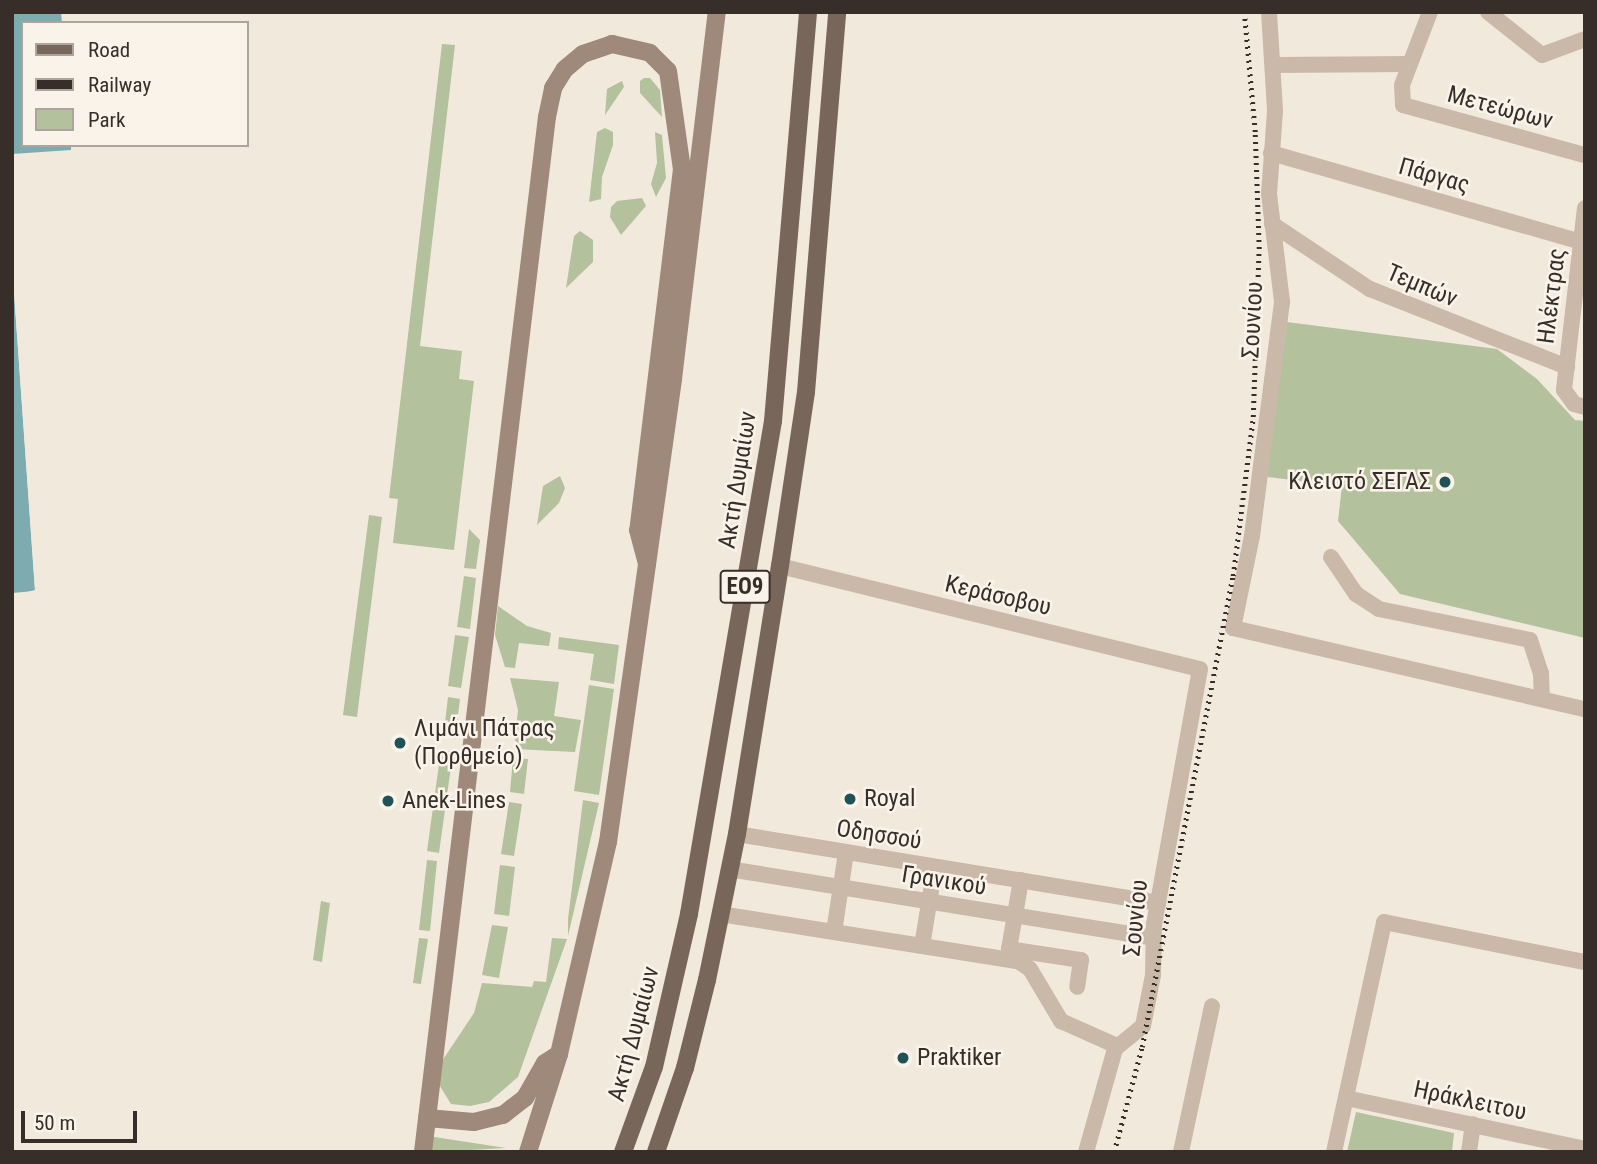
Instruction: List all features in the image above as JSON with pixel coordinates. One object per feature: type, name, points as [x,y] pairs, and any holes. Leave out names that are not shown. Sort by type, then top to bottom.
[{"type":"main road","points":[[528,1152],[559,1054],[608,842],[647,564],[717,12]]},
{"type":"main road","name":"Ακτή Δυμαίων","points":[[623,1152],[654,1068],[689,914],[773,421],[808,12]]},
{"type":"main road","name":"ΕΟ9","points":[[656,1152],[685,1068],[737,834],[780,566],[806,392],[836,12]]},
{"type":"main road","points":[[423,1152],[546,121],[553,89],[565,69],[583,54],[612,44],[643,50],[668,71],[682,169],[638,530],[647,564]]},
{"type":"main road","points":[[427,1118],[474,1122],[503,1115],[525,1098],[545,1063],[559,1054]]},
{"type":"street","name":"Σουνίου","points":[[1269,12],[1275,111],[1271,153],[1272,224],[1282,302],[1252,536],[1233,628],[1542,698]]},
{"type":"street","points":[[1273,65],[1409,64],[1430,12]]},
{"type":"street","points":[[1488,12],[1542,55],[1585,39]]},
{"type":"street","name":"Μετεώρων","points":[[1409,64],[1400,89],[1403,105],[1585,155]]},
{"type":"street","name":"Πάργας","points":[[1271,153],[1583,243]]},
{"type":"street","name":"Ηλέκτρας","points":[[1585,208],[1577,343],[1567,367],[1564,390],[1574,404],[1585,407]]},
{"type":"street","name":"Τεμπών","points":[[1272,224],[1370,289],[1567,367]]},
{"type":"street","points":[[1331,557],[1356,594],[1379,608],[1530,640],[1541,673],[1542,698],[1585,709]]},
{"type":"street","name":"Κεράσοβου","points":[[780,566],[1196,665],[1201,674]]},
{"type":"street","name":"Σουνίου","points":[[1117,1046],[1143,1026],[1153,975],[1153,938],[1158,903],[1201,674]]},
{"type":"street","name":"Οδησσού","points":[[737,834],[935,867],[922,946]]},
{"type":"street","points":[[834,932],[845,853]]},
{"type":"street","points":[[935,867],[1158,903]]},
{"type":"street","name":"Γρανικού","points":[[729,869],[1153,938]]},
{"type":"street","points":[[1012,955],[1021,880]]},
{"type":"street","points":[[719,914],[922,946],[1082,960],[1077,987]]},
{"type":"street","points":[[1334,1152],[1384,922],[1585,962]]},
{"type":"street","points":[[1012,955],[1030,969],[1061,1021],[1117,1046],[1086,1152]]},
{"type":"street","points":[[1181,1152],[1212,1006]]},
{"type":"street","name":"Ηράκλειτου","points":[[1346,1098],[1585,1149]]},
{"type":"street","points":[[1469,1152],[1473,1125]]},
{"type":"green space","points":[[442,44],[455,45],[420,346],[462,351],[459,379],[474,381],[454,550],[393,543],[398,499],[389,498]]},
{"type":"green space","points":[[650,78],[660,90],[662,117],[640,93],[640,81]]},
{"type":"green space","points":[[622,81],[624,87],[605,115],[607,89]]},
{"type":"green space","points":[[605,128],[613,132],[613,145],[602,177],[601,199],[589,202],[597,132]]},
{"type":"green space","points":[[655,132],[662,135],[666,178],[656,197],[651,184],[657,163]]},
{"type":"green space","points":[[642,198],[646,206],[621,235],[610,217],[611,207],[617,201]]},
{"type":"green space","points":[[580,231],[593,240],[593,262],[566,288],[574,236]]},
{"type":"green space","name":"Κλειστό ΣΕΓΑΣ","points":[[1287,322],[1497,349],[1537,379],[1575,420],[1585,421],[1585,638],[1400,594],[1338,521],[1342,486],[1267,477]]},
{"type":"green space","points":[[560,476],[565,488],[559,503],[537,525],[543,486]]},
{"type":"green space","points":[[369,515],[382,517],[357,717],[343,715]]},
{"type":"green space","points":[[469,529],[480,540],[476,569],[464,568]]},
{"type":"green space","points":[[464,576],[476,578],[470,629],[457,627]]},
{"type":"green space","points":[[498,606],[527,626],[551,633],[549,646],[519,643],[515,668],[505,667],[495,635]]},
{"type":"green space","points":[[455,635],[469,637],[461,688],[448,686]]},
{"type":"green space","points":[[559,637],[619,645],[614,684],[590,680],[594,654],[558,649]]},
{"type":"green space","points":[[510,678],[559,682],[554,716],[581,720],[575,752],[514,749],[518,710]]},
{"type":"green space","points":[[589,685],[614,689],[599,795],[574,791]]},
{"type":"green space","points":[[448,697],[460,699],[455,739],[444,731]]},
{"type":"green space","points":[[441,750],[453,752],[439,853],[427,851]]},
{"type":"green space","points":[[513,758],[528,759],[524,794],[510,792]]},
{"type":"green space","points":[[583,800],[599,803],[568,936],[568,919]]},
{"type":"green space","points":[[509,802],[522,804],[514,856],[501,854]]},
{"type":"green space","points":[[427,860],[437,861],[430,931],[419,930]]},
{"type":"green space","points":[[500,865],[515,867],[509,916],[494,914]]},
{"type":"green space","points":[[321,901],[330,903],[322,962],[313,960]]},
{"type":"green space","points":[[492,925],[508,927],[499,978],[482,975]]},
{"type":"green space","points":[[419,938],[428,939],[421,984],[413,983]]},
{"type":"green space","points":[[552,938],[567,939],[518,1077],[489,1102],[470,1106],[451,1104],[438,1083],[442,1061],[474,1013],[482,983],[532,987],[534,981],[546,982]]},
{"type":"green space","points":[[1356,1112],[1454,1133],[1452,1152],[1347,1152]]},
{"type":"green space","points":[[428,1136],[506,1148],[437,1152],[427,1149]]},
{"type":"water","points":[[12,12],[61,12],[62,21],[21,21],[21,147],[71,147],[71,150],[12,154]]},
{"type":"water","points":[[12,265],[35,591],[12,593]]},
{"type":"pier","points":[[12,262],[39,591],[12,596],[35,590]]},
{"type":"railway","points":[[1114,1152],[1142,1047],[1233,576],[1253,417],[1259,249],[1255,132],[1244,12]]},
{"type":"place","name":"Κλειστό ΣΕΓΑΣ","points":[[1445,482]]},
{"type":"place","name":"Λιμάνι Πάτρας (Πορθμείο)","points":[[400,743]]},
{"type":"place","name":"Royal","points":[[850,799]]},
{"type":"place","name":"Anek-Lines","points":[[388,801]]},
{"type":"place","name":"Praktiker","points":[[903,1058]]}]
